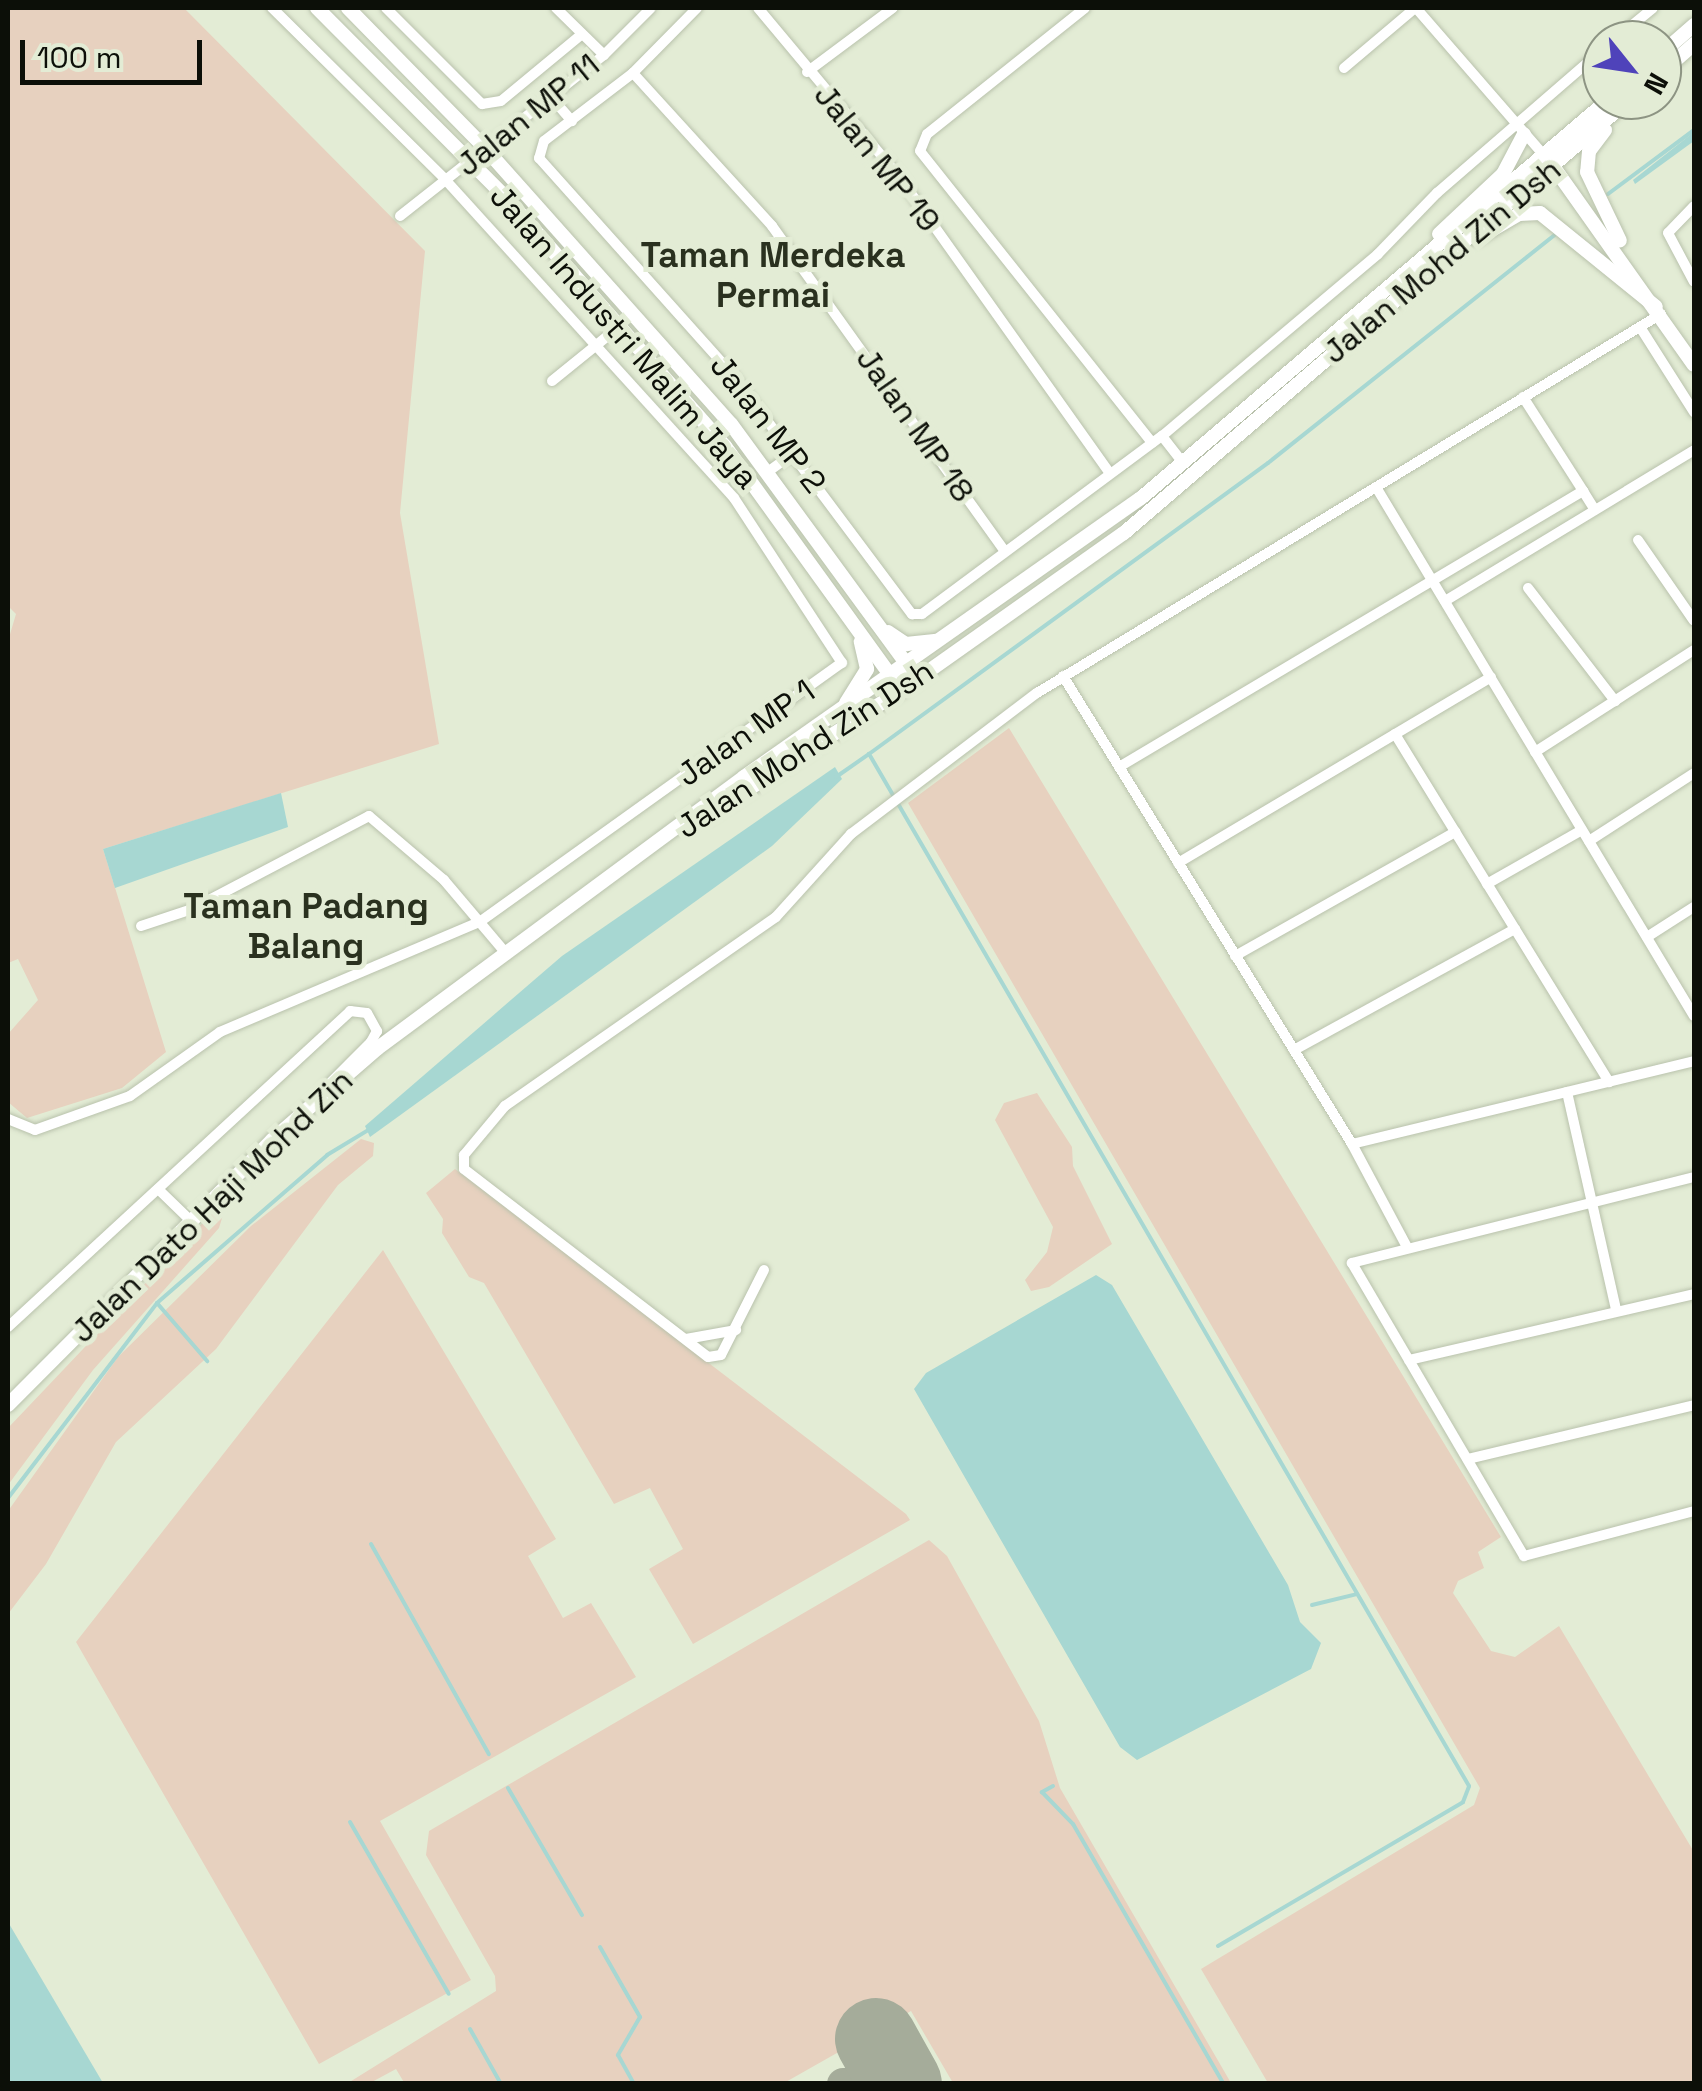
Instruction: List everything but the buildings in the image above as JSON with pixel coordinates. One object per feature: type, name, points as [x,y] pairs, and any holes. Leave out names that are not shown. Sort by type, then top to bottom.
[{"type":"main road","name":"Jalan Industri Malim Jaya","points":[[317,8],[470,160],[725,446],[902,690]]},
{"type":"main road","name":"Jalan Industri Malim Jaya","points":[[348,8],[484,147],[769,471],[917,679]]},
{"type":"main road","name":"Jalan Mohd Zin Dsh","points":[[1549,160],[1588,120]]},
{"type":"main road","name":"Jalan Mohd Zin Dsh","points":[[666,839],[1184,463],[1549,160],[1603,120]]},
{"type":"main road","points":[[1614,120],[1589,151],[1588,172],[1658,310]]},
{"type":"main road","points":[[1426,264],[1503,174],[1519,129]]},
{"type":"main road","points":[[1549,160],[1694,365]]},
{"type":"main road","points":[[1426,264],[1519,214],[1540,213],[1658,310]]},
{"type":"main road","name":"Jalan Mohd Zin Dsh","points":[[666,839],[902,690],[1124,533],[1426,264]]},
{"type":"main road","points":[[869,614],[901,642],[945,639]]},
{"type":"main road","points":[[840,712],[867,669],[858,633]]},
{"type":"main road","name":"Jalan Dato Haji Mohd Zin","points":[[10,1398],[316,1102],[504,951],[666,839]]},
{"type":"street","name":"Jalan MP 1","points":[[272,8],[446,180],[734,498],[842,663],[481,922]]},
{"type":"street","points":[[386,8],[482,104],[502,101],[582,34]]},
{"type":"street","points":[[556,8],[604,55]]},
{"type":"street","name":"Jalan MP 11","points":[[400,216],[604,55],[651,8]]},
{"type":"street","points":[[551,97],[572,121],[632,73],[697,8]]},
{"type":"street","name":"Jalan MP 19","points":[[758,8],[807,72],[900,178],[1108,471]]},
{"type":"street","points":[[807,72],[893,8]]},
{"type":"street","points":[[1085,8],[926,134],[920,152],[1152,443]]},
{"type":"street","points":[[1344,68],[1416,8],[1549,160]]},
{"type":"street","points":[[1003,550],[1108,471],[1162,436],[1378,254],[1582,69]]},
{"type":"street","name":"Jalan MP 18","points":[[632,73],[772,226],[1003,550]]},
{"type":"street","name":"Jalan MP 2","points":[[572,121],[544,141],[543,166],[733,375],[794,453],[904,610],[922,614],[1003,550]]},
{"type":"street","points":[[1694,206],[1668,232],[1694,282]]},
{"type":"street","points":[[764,1270],[736,1330],[716,1358],[685,1339],[464,1170],[464,1155],[505,1106],[776,917],[852,834],[1063,676],[1640,327],[1658,310]]},
{"type":"street","points":[[552,381],[620,326]]},
{"type":"street","points":[[1640,327],[1694,412]]},
{"type":"street","points":[[1523,397],[1595,510]]},
{"type":"street","points":[[1162,436],[1184,463]]},
{"type":"street","points":[[1444,601],[1694,450]]},
{"type":"street","points":[[769,471],[794,453]]},
{"type":"street","points":[[1376,486],[1694,1016]]},
{"type":"street","points":[[1119,767],[1584,490]]},
{"type":"street","points":[[1638,540],[1694,620]]},
{"type":"street","points":[[1528,588],[1615,701]]},
{"type":"street","points":[[1535,752],[1694,650]]},
{"type":"street","points":[[1063,676],[1352,1144],[1406,1246]]},
{"type":"street","points":[[1178,863],[1490,677]]},
{"type":"street","points":[[1395,734],[1609,1082]]},
{"type":"street","points":[[1488,884],[1586,836],[1694,774]]},
{"type":"street","points":[[141,926],[192,909],[369,816],[481,922],[504,951]]},
{"type":"street","points":[[1235,956],[1455,832]]},
{"type":"street","points":[[1647,936],[1694,907]]},
{"type":"street","points":[[8,1119],[35,1130],[130,1096],[187,1055],[288,1001],[481,922]]},
{"type":"street","points":[[1294,1050],[1515,929]]},
{"type":"street","points":[[8,1327],[350,1011],[367,1013],[377,1031],[372,1042],[316,1102]]},
{"type":"street","points":[[1352,1144],[1694,1061]]},
{"type":"street","points":[[1567,1092],[1616,1310]]},
{"type":"street","points":[[1694,1178],[1591,1198],[1352,1262],[1524,1556],[1694,1511]]},
{"type":"street","points":[[158,1189],[190,1220]]},
{"type":"street","points":[[1409,1360],[1694,1294]]},
{"type":"street","points":[[685,1339],[736,1330]]},
{"type":"street","points":[[1468,1460],[1694,1405]]},
{"type":"shaded area","points":[[8,8],[184,8],[425,251],[400,513],[439,744],[103,849],[166,1052],[122,1088],[27,1118],[8,1102],[8,1034],[38,1000],[18,959],[8,963],[8,641],[16,614],[8,606]]},
{"type":"shaded area","points":[[1009,728],[1501,1537],[1478,1552],[1484,1568],[1458,1581],[1453,1593],[1491,1651],[1515,1657],[1559,1626],[1694,1852],[1694,2083],[1268,2083],[1201,1969],[1474,1805],[1480,1788],[908,803]]},
{"type":"shaded area","points":[[1037,1093],[1072,1147],[1073,1166],[1112,1244],[1049,1287],[1031,1291],[1025,1280],[1047,1252],[1053,1227],[995,1120],[1004,1103]]},
{"type":"shaded area","points":[[361,1139],[374,1143],[373,1156],[338,1185],[216,1349],[116,1442],[46,1564],[8,1614],[8,1511],[118,1357],[251,1226]]},
{"type":"shaded area","points":[[455,1169],[910,1520],[693,1644],[649,1569],[683,1549],[650,1488],[614,1504],[484,1283],[469,1277],[442,1233],[443,1219],[426,1193]]},
{"type":"shaded area","points":[[215,1210],[223,1215],[219,1228],[93,1370],[8,1485],[8,1428]]},
{"type":"shaded area","points":[[383,1250],[556,1539],[528,1556],[563,1618],[591,1603],[636,1677],[380,1821],[471,1980],[319,2064],[76,1642]]},
{"type":"shaded area","points":[[929,1540],[947,1556],[1039,1721],[1060,1788],[1231,2083],[953,2083],[911,2011],[784,2083],[405,2084],[396,2069],[370,2083],[348,2083],[496,1991],[495,1976],[426,1855],[429,1831]]},
{"type":"water","points":[[1694,132],[1694,141],[1635,184],[1633,180]]},
{"type":"water","points":[[835,767],[842,779],[772,846],[370,1137],[365,1126],[562,956]]},
{"type":"water","points":[[281,793],[288,827],[115,888],[103,849]]},
{"type":"water","points":[[1096,1275],[1112,1285],[1288,1585],[1300,1622],[1321,1643],[1311,1669],[1137,1760],[1120,1747],[914,1389],[926,1373]]},
{"type":"water","points":[[8,1922],[103,2083],[8,2083]]},
{"type":"waterway","points":[[1608,194],[1694,130]]},
{"type":"waterway","points":[[1218,1946],[1463,1802],[1469,1786],[869,754],[1268,463],[1557,233]]},
{"type":"waterway","points":[[836,777],[869,754]]},
{"type":"waterway","points":[[8,1498],[157,1303],[327,1155],[370,1129]]},
{"type":"waterway","points":[[157,1303],[207,1361]]},
{"type":"waterway","points":[[371,1544],[489,1754]]},
{"type":"waterway","points":[[1312,1605],[1357,1594]]},
{"type":"waterway","points":[[1053,1786],[1042,1792],[1073,1824],[1224,2084]]},
{"type":"waterway","points":[[508,1788],[582,1915]]},
{"type":"waterway","points":[[350,1822],[449,1994]]},
{"type":"waterway","points":[[600,1947],[640,2017],[618,2055],[634,2084]]},
{"type":"waterway","points":[[470,2029],[501,2084]]},
{"type":"taxiway","points":[[843,2084],[870,2084]]},
{"type":"runway","points":[[876,2039],[901,2084]]},
{"type":"district","name":"Taman Merdeka Permai","points":[[773,275]]},
{"type":"district","name":"Taman Padang Balang","points":[[306,926]]}]
